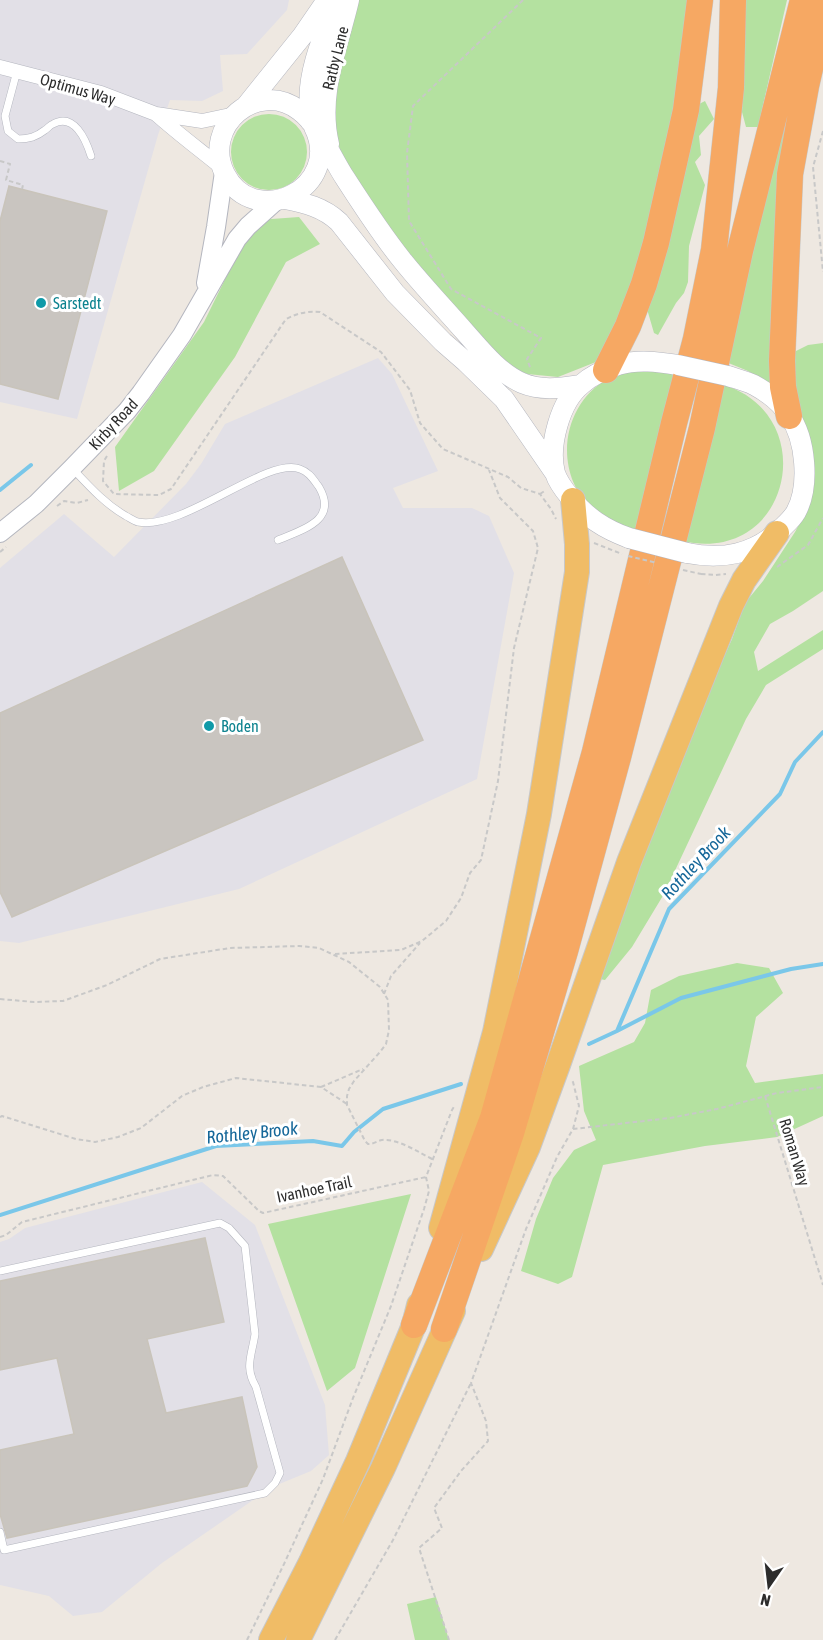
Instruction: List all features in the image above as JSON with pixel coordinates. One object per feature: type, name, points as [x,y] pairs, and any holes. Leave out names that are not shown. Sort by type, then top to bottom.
[{"type":"highway","points":[[606,370],[628,326],[656,243],[686,110],[700,0]]},
{"type":"highway","points":[[271,1640],[358,1461],[414,1325],[493,1118],[595,752],[696,339],[714,250],[731,88],[733,0]]},
{"type":"highway","points":[[444,1329],[514,1122],[565,951],[618,757],[702,428],[740,251],[803,0]]},
{"type":"highway","points":[[789,416],[783,387],[782,361],[790,174],[823,11]]},
{"type":"highway","points":[[414,1325],[495,1032],[539,814],[577,572],[577,538],[573,500]]},
{"type":"highway","points":[[298,1640],[383,1468],[528,1147],[629,862],[731,606],[744,580],[777,533]]},
{"type":"main road","name":"Ratby Lane","points":[[241,110],[303,34],[327,0]]},
{"type":"main road","name":"Ratby Lane","points":[[312,124],[310,89],[315,62],[320,44],[340,0]]},
{"type":"main road","name":"Ratby Lane","points":[[331,152],[327,134],[326,88],[349,0]]},
{"type":"main road","points":[[552,481],[556,430],[564,408],[580,385],[592,376],[619,365],[652,361],[728,376],[763,390],[789,416],[797,431],[802,450],[804,474],[804,485],[796,512],[789,522],[762,544],[732,555],[707,557],[687,553],[629,538],[602,526],[587,516],[561,484],[552,481],[504,399],[395,293],[332,215],[321,208],[281,200],[255,199],[242,193],[232,184],[223,170],[219,153],[220,139],[226,125],[241,110],[259,101],[281,102],[294,107],[312,124],[369,215],[402,259],[430,293],[504,371],[523,383],[542,388],[580,385]]},
{"type":"main road","points":[[281,200],[303,188],[317,169],[320,149],[312,124]]},
{"type":"street","name":"Optimus Way","points":[[0,67],[101,93],[156,114],[202,121],[241,110]]},
{"type":"street","name":"Optimus Way","points":[[156,114],[223,170]]},
{"type":"street","name":"Kirby Road","points":[[203,296],[216,227],[223,170]]},
{"type":"street","name":"Kirby Road","points":[[4,539],[127,411],[182,335],[237,238],[248,226],[281,200]]},
{"type":"lane","points":[[17,71],[5,116],[8,131],[18,139],[30,139],[53,123],[66,121],[77,127],[91,156]]},
{"type":"lane","points":[[72,468],[112,508],[138,522],[164,522],[265,474],[286,468],[298,468],[311,475],[323,495],[324,510],[314,525],[278,540]]},
{"type":"lane","points":[[0,1271],[220,1223],[229,1228],[245,1245],[255,1334],[248,1365],[280,1473],[275,1483],[265,1493],[4,1550],[0,1532]]},
{"type":"path","points":[[523,0],[413,106],[407,153],[408,199],[409,221],[451,289],[542,338],[527,359],[533,375]]},
{"type":"path","points":[[823,131],[813,167],[823,272]]},
{"type":"path","points":[[0,161],[10,164],[6,180],[22,185],[21,189]]},
{"type":"path","points":[[103,482],[114,494],[159,495],[171,489],[286,319],[309,311],[320,312],[381,352],[410,390],[420,423],[443,449],[508,477],[521,488],[540,494],[552,481]]},
{"type":"path","points":[[53,510],[64,501],[77,503],[99,496],[103,482],[104,461]]},
{"type":"path","points":[[384,994],[391,976],[422,941],[446,921],[460,898],[470,873],[481,860],[498,781],[514,648],[538,548],[533,531],[500,498],[488,470]]},
{"type":"path","points":[[0,552],[4,539]]},
{"type":"path","points":[[332,954],[401,950],[422,941]]},
{"type":"path","points":[[0,999],[34,1002],[63,1001],[107,985],[160,959],[230,948],[299,946],[320,948],[349,962],[365,974],[380,987],[388,1000],[389,1024],[386,1044],[349,1089],[347,1105]]},
{"type":"path","points":[[321,1087],[366,1068]]},
{"type":"path","points":[[335,1640],[393,1540],[471,1383],[525,1229],[557,1157],[573,1129],[579,1106],[573,1082],[567,1077]]},
{"type":"path","points":[[0,1117],[76,1139],[95,1142],[118,1137],[141,1128],[182,1096],[236,1078],[321,1087],[347,1105],[368,1144],[375,1144],[382,1140],[396,1142],[432,1159]]},
{"type":"path","points":[[573,1129],[670,1118],[717,1109],[765,1096],[823,1088]]},
{"type":"path","name":"Roman Way","points":[[765,1096],[823,1285]]},
{"type":"path","points":[[247,1640],[323,1479],[391,1306],[429,1191],[426,1177],[456,1103]]},
{"type":"path","name":"Ivanhoe Trail","points":[[0,1237],[22,1222],[213,1175],[223,1176],[263,1213],[426,1177]]},
{"type":"path","points":[[449,1640],[419,1548],[442,1528],[434,1508],[461,1471],[489,1442],[486,1421],[471,1383]]},
{"type":"shaded area","points":[[0,0],[289,0],[287,10],[247,54],[220,55],[223,91],[202,101],[170,100],[77,419],[0,402]]},
{"type":"shaded area","points":[[378,358],[392,374],[438,471],[393,488],[403,508],[472,508],[489,516],[514,573],[477,779],[239,889],[19,943],[0,941],[0,568],[64,514],[114,557],[186,484],[225,424]]},
{"type":"shaded area","points":[[202,1182],[255,1225],[325,1405],[329,1455],[311,1471],[272,1487],[162,1563],[102,1612],[73,1616],[49,1596],[0,1585],[0,1242],[25,1228]]},
{"type":"green space","points":[[357,0],[691,0],[672,135],[641,264],[601,360],[558,377],[527,374],[511,367],[460,321],[346,172],[332,111],[336,72]]},
{"type":"green space","points":[[746,0],[787,0],[758,127],[746,127],[742,112]]},
{"type":"green space","points":[[814,0],[819,0],[776,227],[770,332],[770,385],[748,371],[726,362]]},
{"type":"green space","points":[[705,101],[714,119],[699,136],[701,155],[695,162],[705,185],[689,246],[688,282],[684,293],[658,335],[654,333],[647,309],[695,106]]},
{"type":"green space","points":[[262,114],[276,114],[290,120],[301,131],[307,145],[304,167],[296,179],[276,190],[262,190],[248,184],[237,173],[231,159],[231,145],[237,131],[248,120]]},
{"type":"green space","points":[[299,217],[320,244],[286,262],[235,357],[154,471],[119,491],[115,447],[204,322],[240,249],[258,220]]},
{"type":"green space","points":[[823,343],[823,591],[770,624],[754,652],[758,671],[823,630],[823,649],[766,685],[746,719],[664,894],[632,947],[605,980],[594,978],[745,603],[763,581],[795,532],[811,502],[814,459],[796,401],[792,353],[808,345]]},
{"type":"green space","points":[[644,369],[678,374],[640,530],[607,519],[597,513],[583,498],[573,481],[568,462],[567,442],[571,423],[592,390],[613,376]]},
{"type":"green space","points":[[721,384],[753,400],[773,424],[782,453],[781,483],[770,510],[749,531],[719,543],[682,541]]},
{"type":"green space","points":[[737,963],[769,968],[783,993],[756,1017],[746,1066],[755,1083],[823,1074],[823,1116],[777,1137],[705,1146],[603,1165],[572,1277],[558,1284],[521,1271],[536,1219],[553,1178],[574,1150],[596,1140],[584,1111],[579,1066],[634,1042],[645,1023],[651,990],[679,976]]},
{"type":"green space","points":[[411,1194],[355,1368],[327,1391],[268,1224]]},
{"type":"green space","points":[[436,1597],[449,1640],[415,1640],[407,1604]]},
{"type":"building","name":"Sarstedt","points":[[9,186],[107,211],[58,399],[0,384],[0,221]]},
{"type":"building","name":"Boden","points":[[342,557],[423,740],[12,917],[0,892],[0,713]]},
{"type":"building","points":[[205,1238],[224,1322],[147,1339],[166,1413],[242,1397],[257,1467],[247,1486],[7,1538],[0,1514],[0,1450],[74,1434],[57,1358],[0,1370],[0,1281]]},
{"type":"waterway","points":[[0,490],[31,465]]},
{"type":"waterway","name":"Rothley Brook","points":[[589,1044],[617,1031],[669,909],[780,794],[795,762],[823,732]]},
{"type":"waterway","name":"Rothley Brook","points":[[617,1031],[681,998],[791,969],[823,964]]},
{"type":"waterway","name":"Rothley Brook","points":[[0,1215],[216,1146],[313,1141],[342,1146],[354,1132],[383,1109],[461,1084]]},
{"type":"place","name":"Sarstedt","points":[[41,303]]},
{"type":"place","name":"Boden","points":[[209,726]]}]
